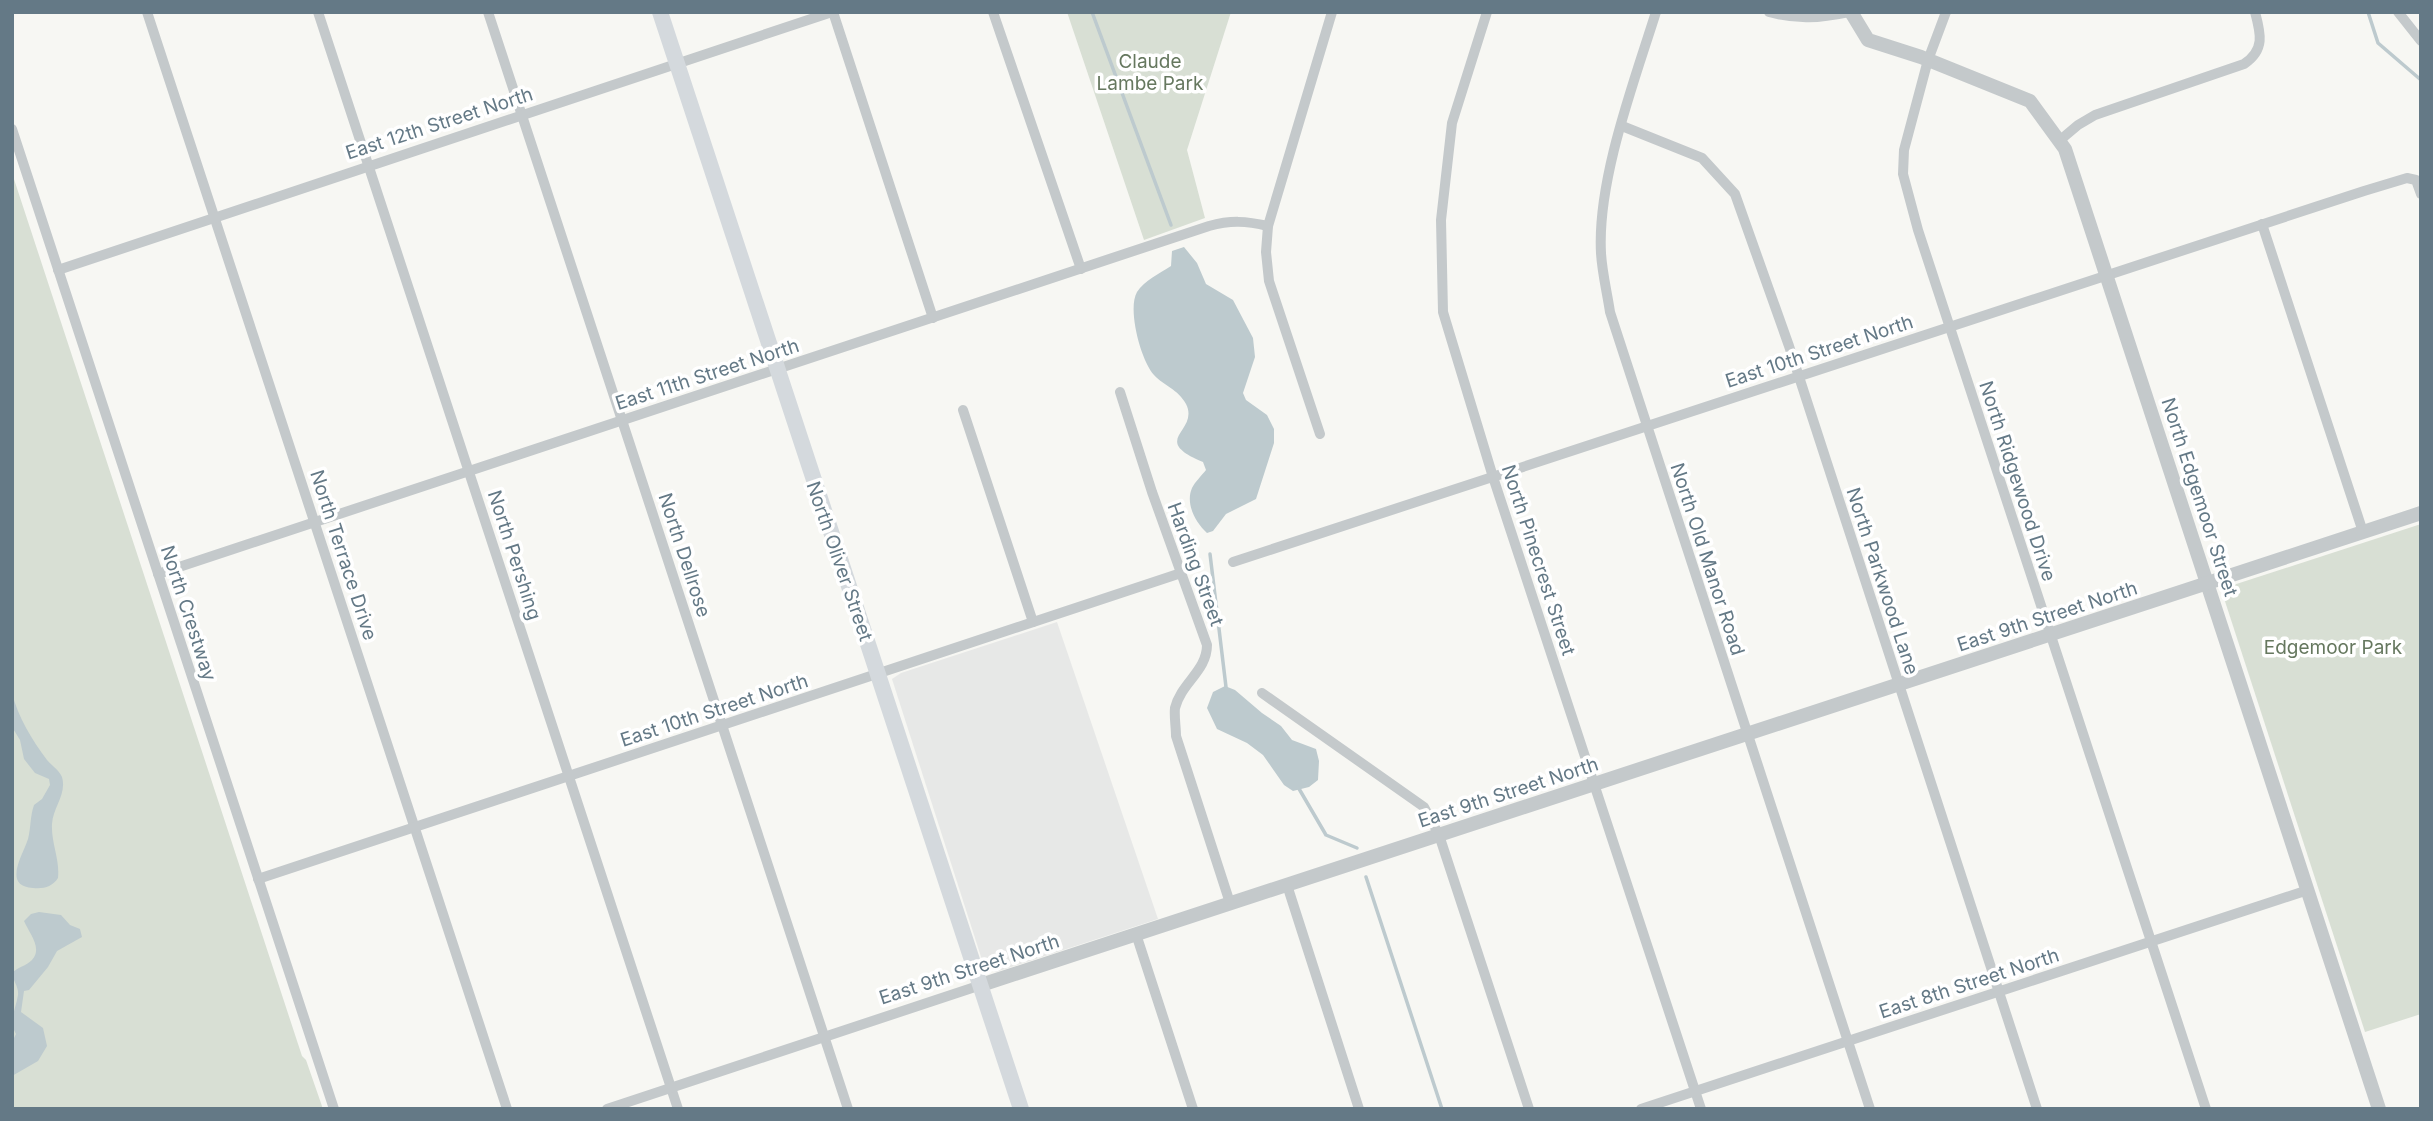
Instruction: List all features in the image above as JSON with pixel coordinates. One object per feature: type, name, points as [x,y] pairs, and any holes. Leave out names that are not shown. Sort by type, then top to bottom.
[{"type":"main road","name":"North Oliver Street","points":[[660,12],[1021,1109]]},
{"type":"street","name":"North Terrace Drive","points":[[147,12],[507,1109]]},
{"type":"street","name":"North Pershing","points":[[318,12],[678,1109]]},
{"type":"street","name":"North Dellrose","points":[[488,12],[848,1109]]},
{"type":"street","name":"East 12th Street North","points":[[58,270],[833,12]]},
{"type":"street","points":[[833,12],[933,318]]},
{"type":"street","points":[[993,12],[1082,269]]},
{"type":"street","points":[[1320,434],[1269,281],[1266,252],[1268,226],[1332,12]]},
{"type":"street","name":"North Pinecrest Street","points":[[1487,12],[1452,123],[1441,233],[1443,312],[1493,477],[1701,1109]]},
{"type":"street","name":"North Old Manor Road","points":[[1656,12],[1605,191],[1601,252],[1610,312],[1870,1109]]},
{"type":"street","points":[[1769,12],[1790,18],[1819,19],[1850,12]]},
{"type":"street","name":"North Edgemoor Street","points":[[1850,12],[1868,40],[1928,60],[2030,102],[2065,149],[2379,1109]]},
{"type":"street","name":"North Ridgewood Drive","points":[[1945,12],[1928,60],[1904,150],[1903,174],[1949,326],[2206,1109]]},
{"type":"street","points":[[2059,141],[2095,115],[2244,64],[2259,50],[2261,42],[2255,12]]},
{"type":"street","points":[[2398,12],[2421,41]]},
{"type":"street","name":"North Parkwood Lane","points":[[1622,126],[1702,158],[1735,194],[1798,376],[2037,1109]]},
{"type":"street","name":"North Crestway","points":[[12,129],[334,1109]]},
{"type":"street","name":"East 10th Street North","points":[[1233,562],[2407,178],[2416,180],[2421,194]]},
{"type":"street","name":"East 11th Street North","points":[[158,574],[1228,221],[1244,220],[1268,226]]},
{"type":"street","points":[[2262,224],[2363,532]]},
{"type":"street","name":"Harding Street","points":[[1120,392],[1207,645],[1207,656],[1184,689],[1175,708],[1176,736],[1230,903]]},
{"type":"street","points":[[963,410],[1033,622]]},
{"type":"street","name":"East 9th Street North","points":[[607,1109],[2421,513]]},
{"type":"street","name":"East 10th Street North","points":[[258,880],[1181,573]]},
{"type":"street","points":[[1262,693],[1424,807],[1439,835],[1529,1109]]},
{"type":"street","points":[[1287,885],[1359,1109]]},
{"type":"street","name":"East 8th Street North","points":[[1641,1109],[2308,890]]},
{"type":"street","points":[[1136,934],[1193,1109]]},
{"type":"shaded area","points":[[1184,247],[1197,263],[1206,284],[1233,300],[1253,338],[1255,357],[1243,393],[1246,400],[1267,415],[1274,429],[1274,443],[1256,499],[1226,514],[1213,531],[1207,533],[1196,519],[1190,500],[1192,488],[1206,470],[1203,462],[1187,454],[1177,441],[1187,422],[1186,404],[1154,375],[1144,359],[1134,310],[1134,300],[1140,288],[1171,266],[1172,251]]},
{"type":"shaded area","points":[[1057,622],[1158,919],[996,972],[983,963],[892,679],[901,673]]},
{"type":"shaded area","points":[[1225,686],[1235,690],[1281,726],[1292,740],[1316,749],[1319,761],[1318,780],[1309,787],[1293,791],[1284,785],[1263,755],[1247,743],[1217,729],[1207,708],[1213,692]]},
{"type":"shaded area","points":[[12,693],[26,728],[47,760],[61,775],[63,783],[52,824],[58,878],[44,888],[24,886],[18,882],[16,876],[28,839],[34,805],[42,799],[50,785],[49,779],[35,773],[24,759],[20,740],[12,727]]},
{"type":"shaded area","points":[[39,912],[61,915],[70,925],[80,929],[82,937],[57,951],[48,967],[29,990],[24,991],[21,1012],[43,1028],[47,1046],[38,1061],[12,1076],[12,1042],[16,1034],[13,1019],[18,992],[12,973],[30,962],[35,955],[36,946],[24,921],[31,914]]},
{"type":"green space","name":"Claude Lambe Park","points":[[1067,12],[1231,12],[1187,150],[1205,218],[1144,240]]},
{"type":"green space","points":[[12,173],[302,1056],[306,1060],[323,1109],[12,1109]]},
{"type":"green space","name":"Edgemoor Park","points":[[2421,524],[2421,1014],[2365,1032],[2221,589]]},
{"type":"waterway","points":[[1092,12],[1171,225]]},
{"type":"waterway","points":[[2368,12],[2378,43],[2421,80]]},
{"type":"waterway","points":[[1210,554],[1226,687]]},
{"type":"waterway","points":[[1298,787],[1326,835],[1357,848]]},
{"type":"waterway","points":[[1366,877],[1442,1109]]}]
